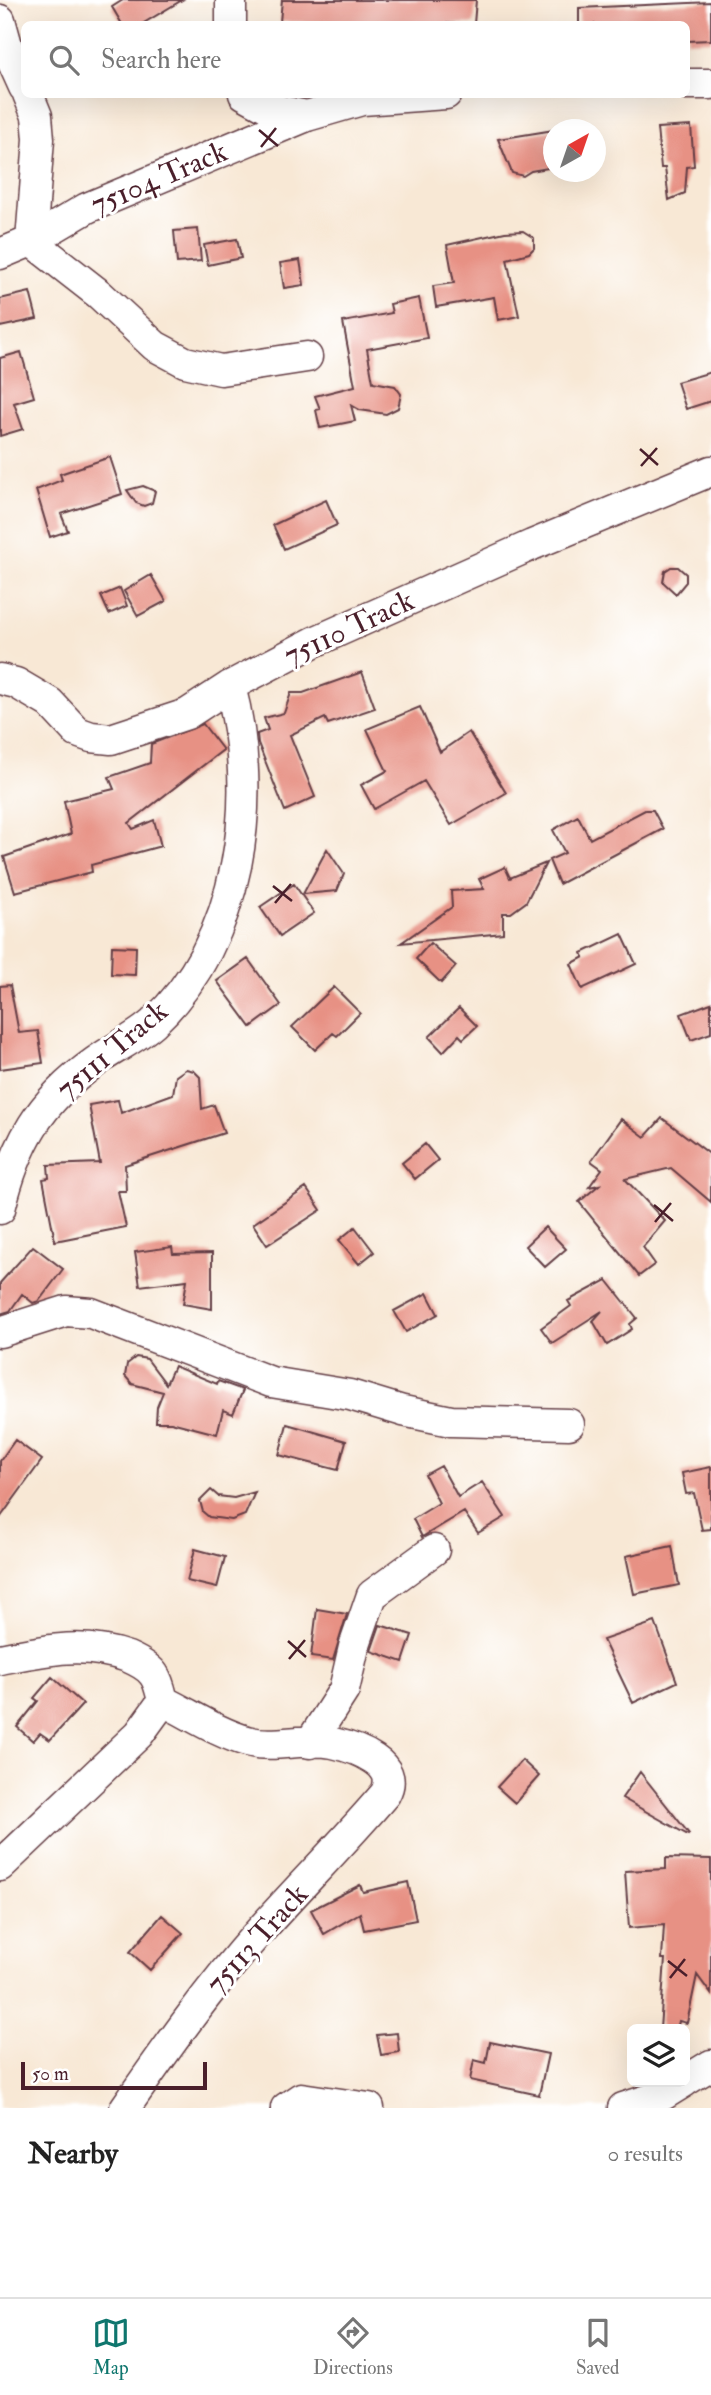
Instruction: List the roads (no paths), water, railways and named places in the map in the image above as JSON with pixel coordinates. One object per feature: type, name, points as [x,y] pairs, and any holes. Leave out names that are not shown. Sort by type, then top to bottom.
[{"type":"street","points":[[231,0],[231,21]]},
{"type":"street","points":[[0,20],[10,56],[21,80]]},
{"type":"street","points":[[690,84],[711,84]]},
{"type":"street","points":[[251,98],[271,109],[307,116]]},
{"type":"street","name":"75104 Track","points":[[0,254],[30,241],[86,208],[307,116],[362,100],[390,98]]},
{"type":"street","points":[[32,105],[38,139],[30,241],[99,293],[155,346],[185,362],[221,370],[307,357]]},
{"type":"street","name":"75110 Track","points":[[0,680],[16,683],[50,703],[77,732],[100,739],[111,739],[187,714],[230,686],[314,642],[711,471]]},
{"type":"street","name":"75111 Track","points":[[0,1209],[24,1136],[57,1093],[94,1062],[152,1024],[187,985],[213,934],[231,885],[244,832],[245,778],[241,726],[230,686]]},
{"type":"street","points":[[0,1332],[66,1311],[91,1313],[271,1382],[350,1395],[403,1411],[451,1421],[569,1424]]},
{"type":"street","points":[[0,1659],[62,1647],[90,1646],[113,1652],[138,1661],[154,1674],[163,1701],[248,1742],[276,1745],[310,1743],[344,1690],[354,1647],[372,1595],[434,1550]]},
{"type":"street","points":[[0,1866],[139,1734],[163,1701]]},
{"type":"street","name":"75113 Track","points":[[125,2108],[183,2025],[258,1933],[322,1867],[385,1794],[390,1783],[389,1775],[363,1753],[331,1743],[310,1743]]},
{"type":"street","points":[[690,2078],[711,2065]]},
{"type":"street","points":[[623,2108],[663,2095],[676,2087]]},
{"type":"street","points":[[286,2108],[301,2098],[369,2108]]}]
